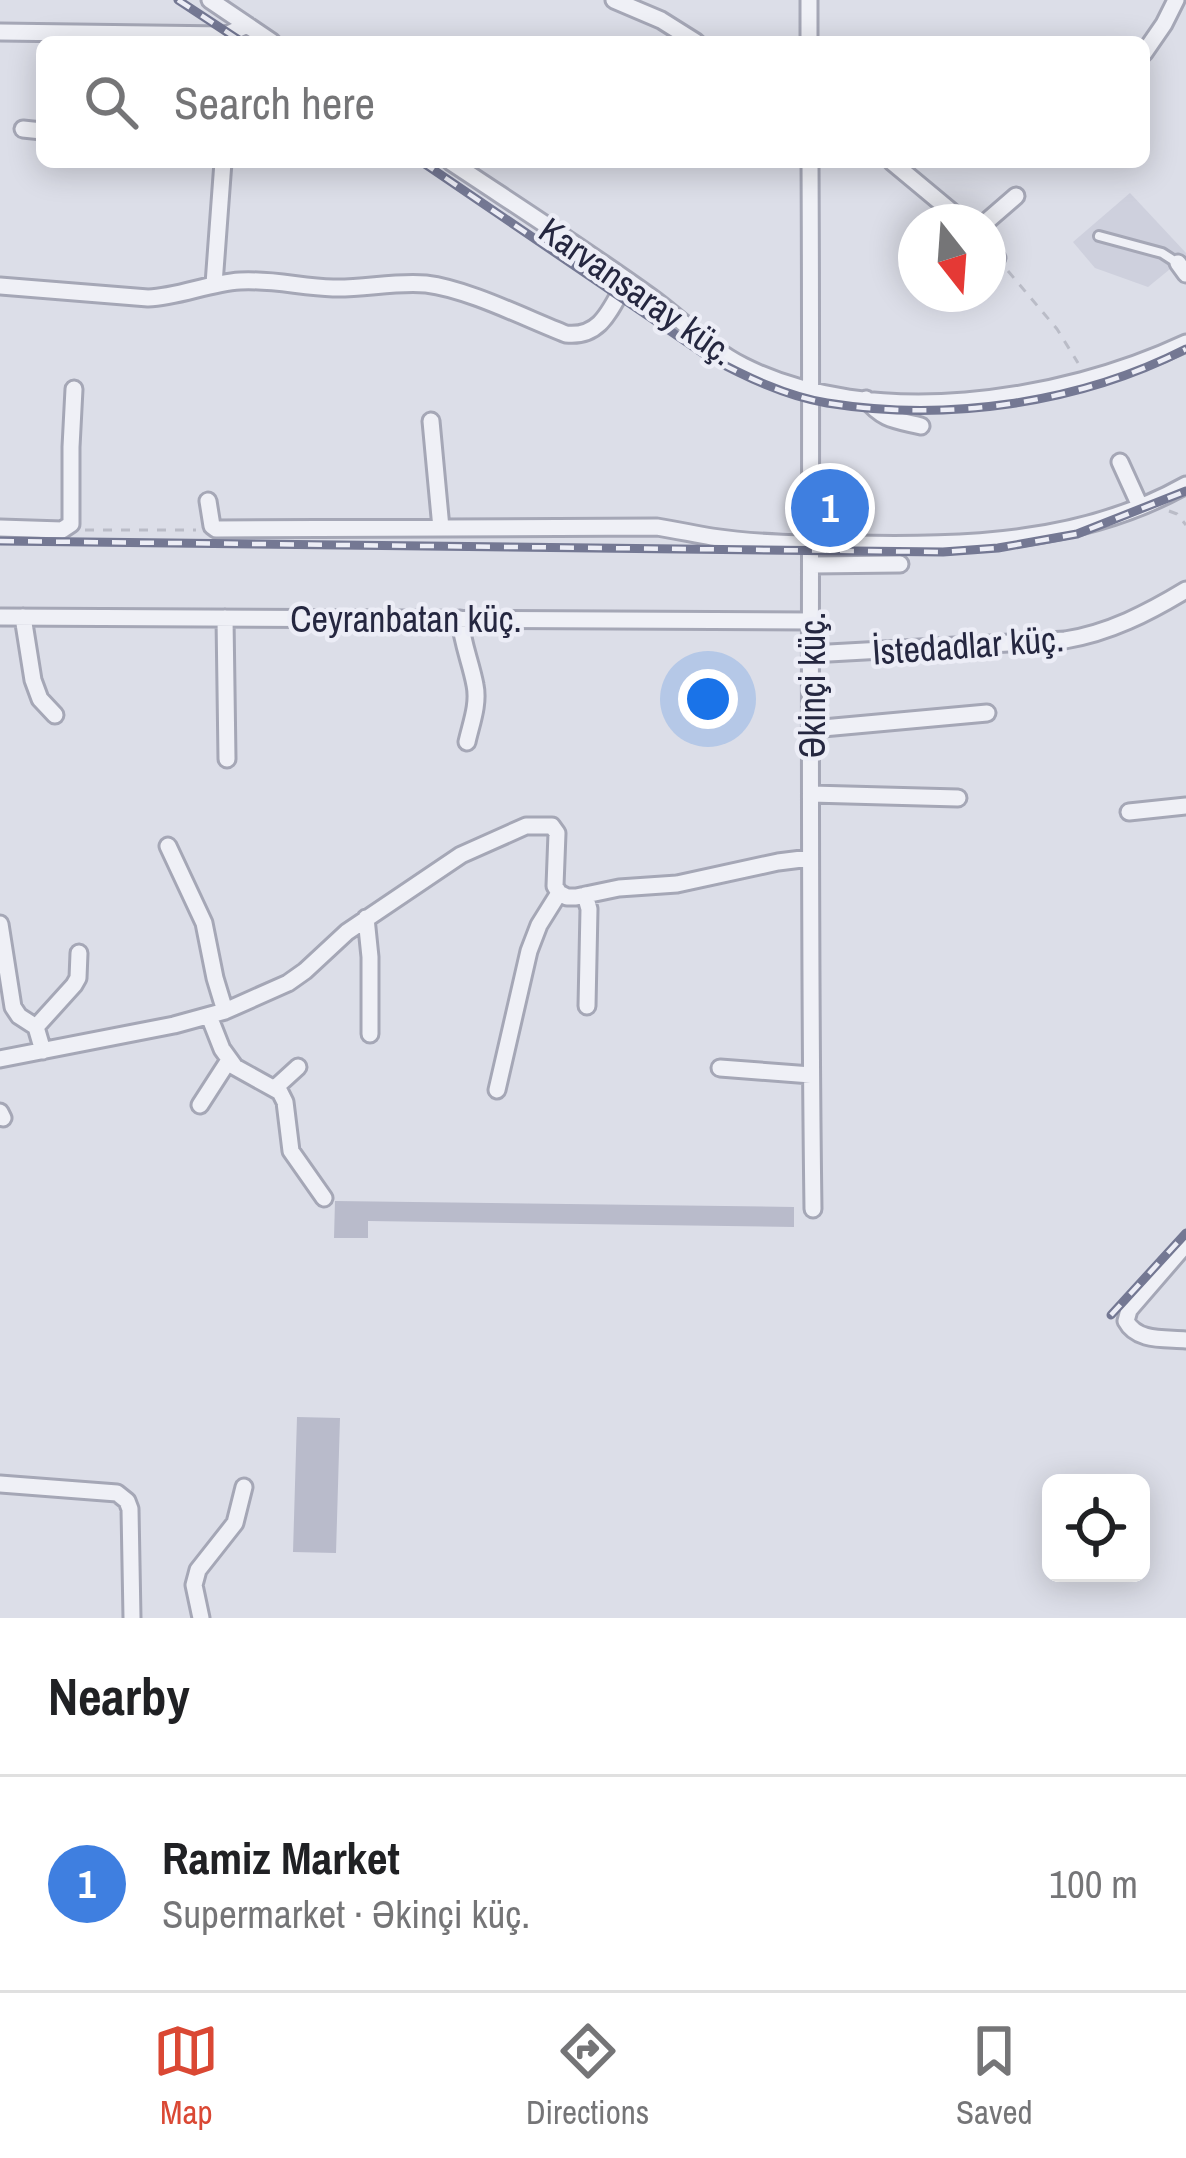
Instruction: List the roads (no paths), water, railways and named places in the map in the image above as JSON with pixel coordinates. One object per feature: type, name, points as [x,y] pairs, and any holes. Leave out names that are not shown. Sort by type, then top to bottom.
[{"type":"street","points":[[614,0],[687,36]]},
{"type":"street","points":[[809,0],[809,36]]},
{"type":"street","points":[[1150,44],[1176,0]]},
{"type":"street","points":[[213,1],[263,36]]},
{"type":"street","points":[[186,36],[226,34],[247,25]]},
{"type":"street","points":[[0,32],[97,36]]},
{"type":"street","points":[[23,129],[36,130]]},
{"type":"street","points":[[214,284],[223,168]]},
{"type":"street","name":"Karvansaray küç.","points":[[460,168],[628,280],[714,349],[764,375],[811,390],[908,403],[969,401],[1089,380],[1186,343]]},
{"type":"street","name":"Əkinçi küç.","points":[[810,168],[813,1209]]},
{"type":"street","points":[[899,168],[942,204]]},
{"type":"street","points":[[1006,205],[1016,196]]},
{"type":"street","points":[[0,286],[162,298],[214,284],[263,280],[333,288],[434,285],[577,335],[597,328],[628,280]]},
{"type":"street","points":[[0,528],[70,526],[74,389]]},
{"type":"street","points":[[866,399],[884,417],[921,426]]},
{"type":"street","points":[[430,421],[441,528]]},
{"type":"street","points":[[1120,462],[1140,506]]},
{"type":"street","points":[[208,501],[215,529],[657,527],[715,538],[812,544],[958,544],[1086,526],[1186,485]]},
{"type":"street","points":[[812,565],[900,564]]},
{"type":"street","name":"İstedadlar küç.","points":[[812,655],[1092,636],[1186,590]]},
{"type":"street","name":"Ceyranbatan küç.","points":[[0,616],[812,621]]},
{"type":"street","points":[[23,616],[33,680],[40,699],[55,716]]},
{"type":"street","points":[[225,618],[227,758]]},
{"type":"street","points":[[460,619],[476,687],[467,742]]},
{"type":"street","points":[[812,729],[987,712]]},
{"type":"street","points":[[811,794],[958,799]]},
{"type":"street","points":[[1129,812],[1186,806]]},
{"type":"street","points":[[0,1060],[217,1014],[288,983],[366,918],[461,855],[526,826],[552,826],[557,832],[555,886],[567,897],[677,884],[810,858]]},
{"type":"street","points":[[167,846],[204,923],[229,1060],[275,1088],[285,1102],[291,1151],[324,1198]]},
{"type":"street","points":[[497,1090],[529,951],[559,893]]},
{"type":"street","points":[[585,896],[590,909],[586,1006]]},
{"type":"street","points":[[366,918],[370,1034]]},
{"type":"street","points":[[0,924],[13,1007],[35,1027],[43,1051]]},
{"type":"street","points":[[35,1027],[74,985],[79,953]]},
{"type":"street","points":[[200,1105],[229,1060]]},
{"type":"street","points":[[275,1088],[298,1067]]},
{"type":"street","points":[[720,1068],[812,1075]]},
{"type":"street","points":[[1186,1244],[1129,1310],[1126,1321],[1139,1335],[1186,1340]]},
{"type":"street","points":[[0,1484],[103,1491],[127,1501],[132,1618]]},
{"type":"street","points":[[200,1618],[194,1585],[198,1570],[235,1523],[244,1487]]},
{"type":"lane","points":[[1099,236],[1162,253],[1182,269]]},
{"type":"railway","points":[[178,0],[233,36]]},
{"type":"railway","points":[[431,168],[707,356],[811,400],[918,410],[1011,404],[1101,383],[1186,349]]},
{"type":"railway","points":[[0,541],[943,552],[1077,534],[1186,491]]},
{"type":"railway","points":[[1111,1315],[1186,1233]]},
{"type":"place","name":"Ramiz Market","points":[[830,508]]}]
